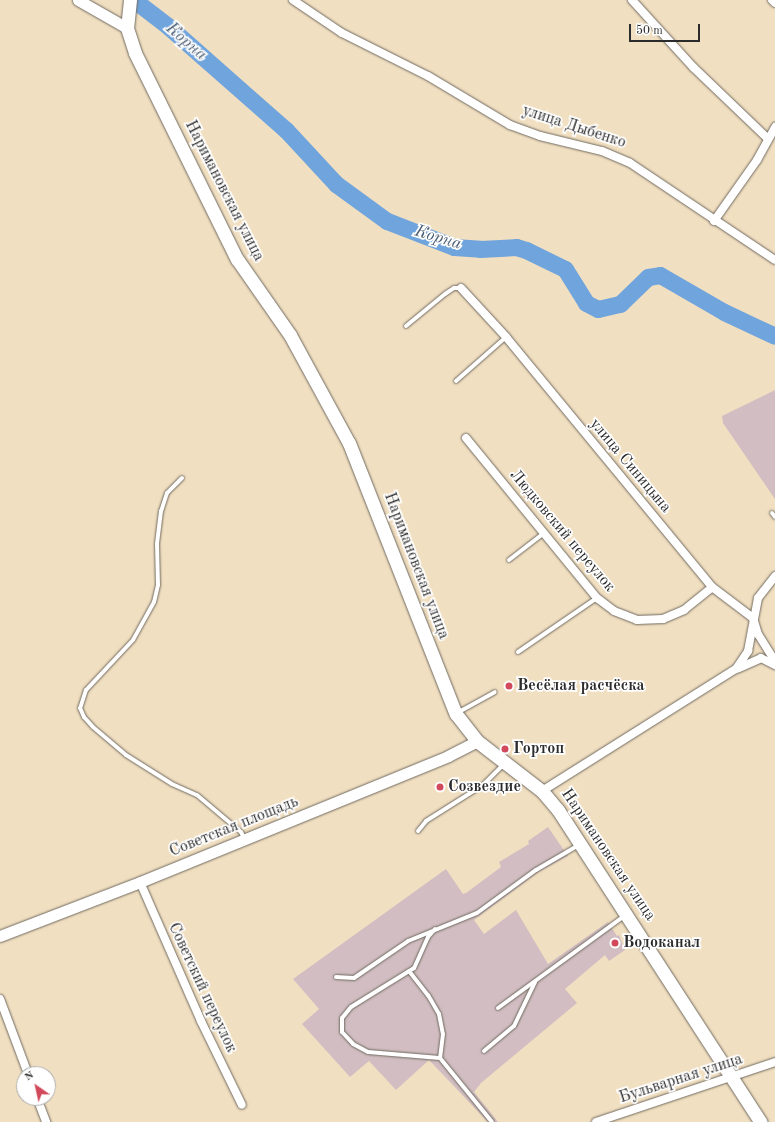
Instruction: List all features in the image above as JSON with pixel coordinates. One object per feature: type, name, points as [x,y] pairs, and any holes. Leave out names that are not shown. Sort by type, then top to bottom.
[{"type":"main road","points":[[127,28],[129,4]]},
{"type":"main road","name":"Наримановская улица","points":[[127,28],[135,54],[237,259],[290,335],[349,443],[456,714],[477,741],[542,791],[581,844],[628,914],[761,1122]]},
{"type":"street","points":[[78,0],[127,28]]},
{"type":"street","name":"улица Дыбенко","points":[[293,0],[342,33],[428,76],[510,125],[540,136],[602,150],[630,163],[714,221],[775,260]]},
{"type":"street","points":[[632,0],[683,57],[768,139]]},
{"type":"street","points":[[772,0],[775,3]]},
{"type":"street","points":[[108,17],[121,16],[129,4]]},
{"type":"street","points":[[714,221],[775,127]]},
{"type":"street","name":"улица Синицына","points":[[461,288],[506,337],[712,587],[753,618]]},
{"type":"street","name":"Людковский переулок","points":[[466,438],[597,598],[625,616],[649,621],[663,619],[684,610],[712,587]]},
{"type":"street","points":[[736,669],[748,651],[753,618],[758,598],[775,576]]},
{"type":"street","points":[[753,618],[758,634],[775,661]]},
{"type":"street","points":[[542,791],[736,669],[761,658],[775,664]]},
{"type":"street","name":"Советская площадь","points":[[0,936],[244,840],[448,756],[477,741]]},
{"type":"street","name":"Советский переулок","points":[[140,882],[201,1021],[242,1104]]},
{"type":"street","points":[[0,998],[25,1066]]},
{"type":"street","name":"Бульварная улица","points":[[596,1122],[775,1062]]},
{"type":"street","points":[[41,1106],[46,1122]]},
{"type":"lane","points":[[406,326],[445,294],[454,288],[461,288]]},
{"type":"lane","points":[[456,381],[506,337]]},
{"type":"lane","points":[[182,478],[167,493],[161,512],[157,544],[158,585],[154,602],[133,640],[86,690],[80,708],[84,717],[93,727],[126,755],[172,784],[197,795],[241,832],[244,840]]},
{"type":"lane","points":[[509,560],[544,533]]},
{"type":"lane","points":[[518,652],[597,598]]},
{"type":"lane","points":[[456,714],[495,692]]},
{"type":"lane","points":[[418,831],[426,821],[483,785],[505,763]]},
{"type":"lane","points":[[336,977],[354,978],[408,941],[477,913],[536,870],[581,844]]},
{"type":"lane","points":[[498,1008],[628,914]]},
{"type":"lane","points":[[435,929],[428,937],[416,965],[409,971],[351,1007],[342,1018],[342,1032],[353,1044],[373,1053],[440,1058]]},
{"type":"lane","points":[[409,971],[433,1001],[439,1014],[443,1034],[440,1058],[492,1122]]},
{"type":"lane","points":[[484,1051],[514,1026],[536,982]]},
{"type":"shaded area","points":[[775,390],[775,499],[723,423],[722,416]]},
{"type":"shaded area","name":"Водоканал","points":[[548,827],[568,856],[540,871],[474,920],[484,934],[516,910],[548,964],[608,922],[617,936],[619,935],[625,950],[609,961],[605,955],[565,989],[577,1003],[481,1083],[474,1092],[498,1122],[488,1122],[429,1060],[396,1090],[369,1061],[350,1077],[302,1024],[319,1009],[293,979],[446,869],[463,894],[466,893],[501,867],[499,862],[529,844],[528,841]]},
{"type":"waterway","name":"Корна","points":[[134,0],[169,27],[286,130],[336,184],[387,221],[454,247],[480,249],[516,247],[526,250],[565,269],[586,303],[598,309],[620,304],[648,277],[660,275],[724,312],[775,336]]},
{"type":"place","name":"Весёлая расчёска","points":[[509,686]]},
{"type":"place","name":"Гортоп","points":[[505,749]]},
{"type":"place","name":"Созвездие","points":[[440,787]]},
{"type":"place","name":"Водоканал","points":[[615,943]]}]
